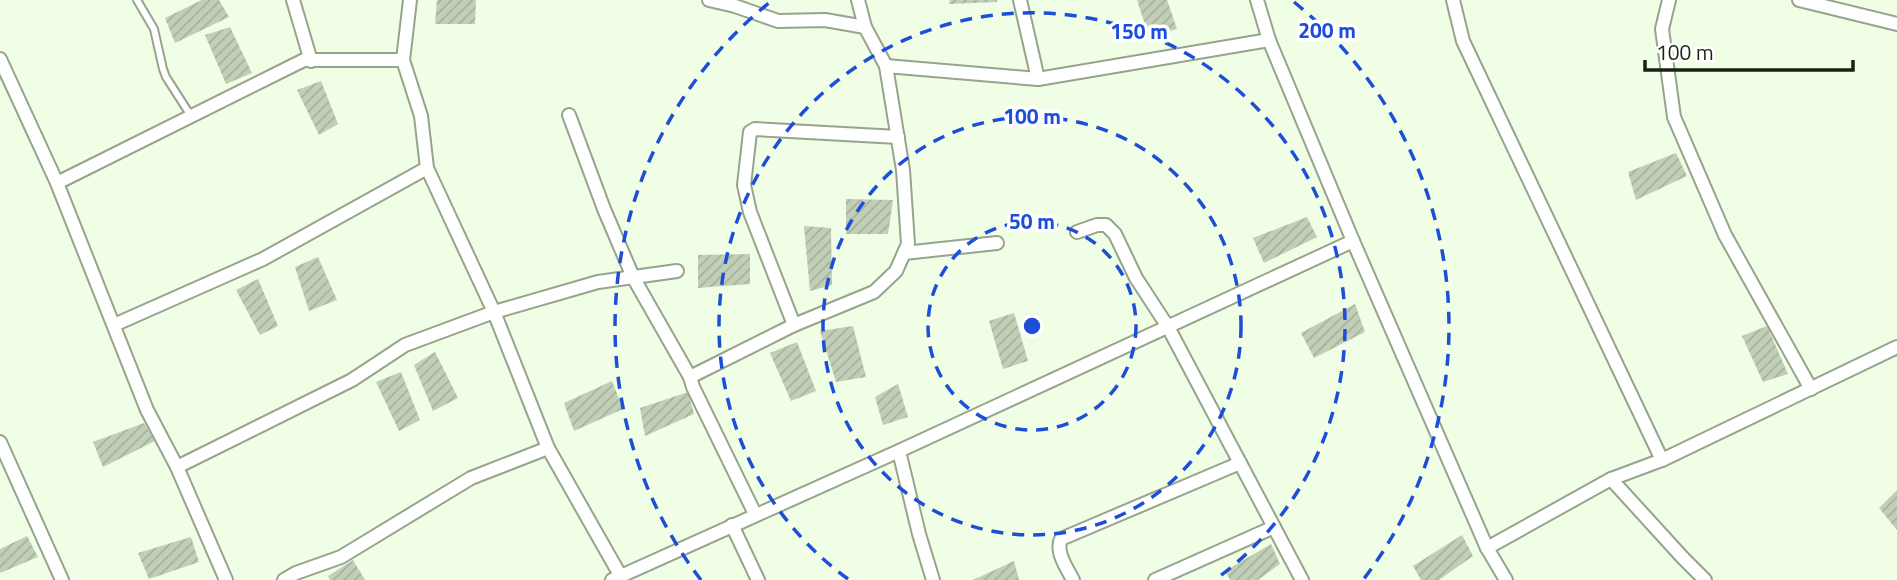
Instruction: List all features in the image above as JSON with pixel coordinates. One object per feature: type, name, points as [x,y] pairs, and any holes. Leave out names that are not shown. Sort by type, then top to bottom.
[{"type":"street","points":[[293,0],[311,61]]},
{"type":"street","points":[[410,0],[403,61],[421,116],[427,168],[494,312],[548,449],[616,578],[899,451],[1353,241]]},
{"type":"street","points":[[709,0],[778,21],[825,20],[865,27]]},
{"type":"street","points":[[690,377],[794,325],[874,292],[896,271],[908,244],[903,170],[886,66],[865,27],[858,0]]},
{"type":"street","points":[[1020,0],[1038,79]]},
{"type":"street","points":[[1257,0],[1269,40],[1353,241],[1487,548],[1506,580]]},
{"type":"street","points":[[1453,0],[1463,41],[1662,460]]},
{"type":"street","points":[[1669,0],[1662,29],[1674,117],[1725,236],[1811,389]]},
{"type":"street","points":[[1799,0],[1895,26]]},
{"type":"street","points":[[886,66],[1038,79],[1269,40]]},
{"type":"street","points":[[0,60],[57,183],[147,410],[177,467],[226,580]]},
{"type":"street","points":[[57,183],[304,60],[403,61]]},
{"type":"street","points":[[569,115],[632,277],[690,377],[755,514]]},
{"type":"street","points":[[794,325],[750,212],[744,185],[750,132],[755,129],[898,137]]},
{"type":"street","points":[[114,325],[262,258],[427,168]]},
{"type":"street","points":[[1077,232],[1097,225],[1106,225],[1115,234],[1136,278],[1168,327],[1302,580]]},
{"type":"street","points":[[904,253],[997,243]]},
{"type":"street","points":[[177,467],[352,380],[405,345],[494,312],[598,282],[677,271]]},
{"type":"street","points":[[1487,548],[1611,479],[1662,460],[1897,347]]},
{"type":"street","points":[[0,442],[62,580]]},
{"type":"street","points":[[284,580],[341,556],[471,478],[548,449]]},
{"type":"street","points":[[899,451],[933,580]]},
{"type":"street","points":[[1073,580],[1059,552],[1061,539],[1240,463]]},
{"type":"street","points":[[1611,479],[1705,580]]},
{"type":"street","points":[[732,524],[758,580]]},
{"type":"street","points":[[1155,580],[1274,527]]},
{"type":"lane","points":[[137,0],[154,29],[166,77],[191,116]]},
{"type":"building","points":[[202,0],[219,0],[229,17],[175,43],[165,18]]},
{"type":"building","points":[[437,0],[476,0],[475,24],[435,24]]},
{"type":"building","points":[[950,0],[997,0],[997,2],[949,4]]},
{"type":"building","points":[[1137,0],[1167,0],[1177,29],[1149,37]]},
{"type":"building","points":[[230,27],[252,73],[226,84],[205,35]]},
{"type":"building","points":[[321,81],[338,124],[319,135],[297,90]]},
{"type":"building","points":[[1676,153],[1687,176],[1636,200],[1628,172]]},
{"type":"building","points":[[846,199],[893,200],[888,234],[846,234]]},
{"type":"building","points":[[1307,217],[1317,237],[1264,263],[1253,238]]},
{"type":"building","points":[[804,226],[831,228],[832,285],[810,291]]},
{"type":"building","points":[[750,254],[750,284],[698,288],[698,255]]},
{"type":"building","points":[[318,257],[337,300],[309,311],[295,267]]},
{"type":"building","points":[[258,279],[278,326],[260,335],[236,290]]},
{"type":"building","points":[[1355,304],[1365,332],[1314,358],[1301,333]]},
{"type":"building","points":[[1014,313],[1028,361],[1003,369],[989,321]]},
{"type":"building","points":[[853,326],[866,377],[836,382],[820,331]]},
{"type":"building","points":[[1767,326],[1788,374],[1763,382],[1742,336]]},
{"type":"building","points":[[797,342],[816,391],[791,401],[770,353]]},
{"type":"building","points":[[435,352],[458,398],[433,411],[414,365]]},
{"type":"building","points":[[401,372],[420,420],[399,431],[376,382]]},
{"type":"building","points":[[612,381],[623,409],[574,431],[564,403]]},
{"type":"building","points":[[898,384],[908,417],[883,425],[875,397]]},
{"type":"building","points":[[688,392],[694,414],[645,436],[640,408]]},
{"type":"building","points":[[144,423],[155,441],[103,467],[93,442]]},
{"type":"building","points":[[1897,490],[1897,530],[1879,508]]},
{"type":"building","points":[[1462,535],[1473,556],[1439,580],[1421,580],[1413,566]]},
{"type":"building","points":[[27,536],[38,557],[0,573],[0,549]]},
{"type":"building","points":[[191,537],[199,562],[149,579],[138,553]]},
{"type":"building","points":[[1271,544],[1280,564],[1258,580],[1230,580],[1225,571]]},
{"type":"building","points":[[353,560],[365,580],[330,580],[328,576]]},
{"type":"building","points":[[1014,561],[1019,580],[973,580]]}]
